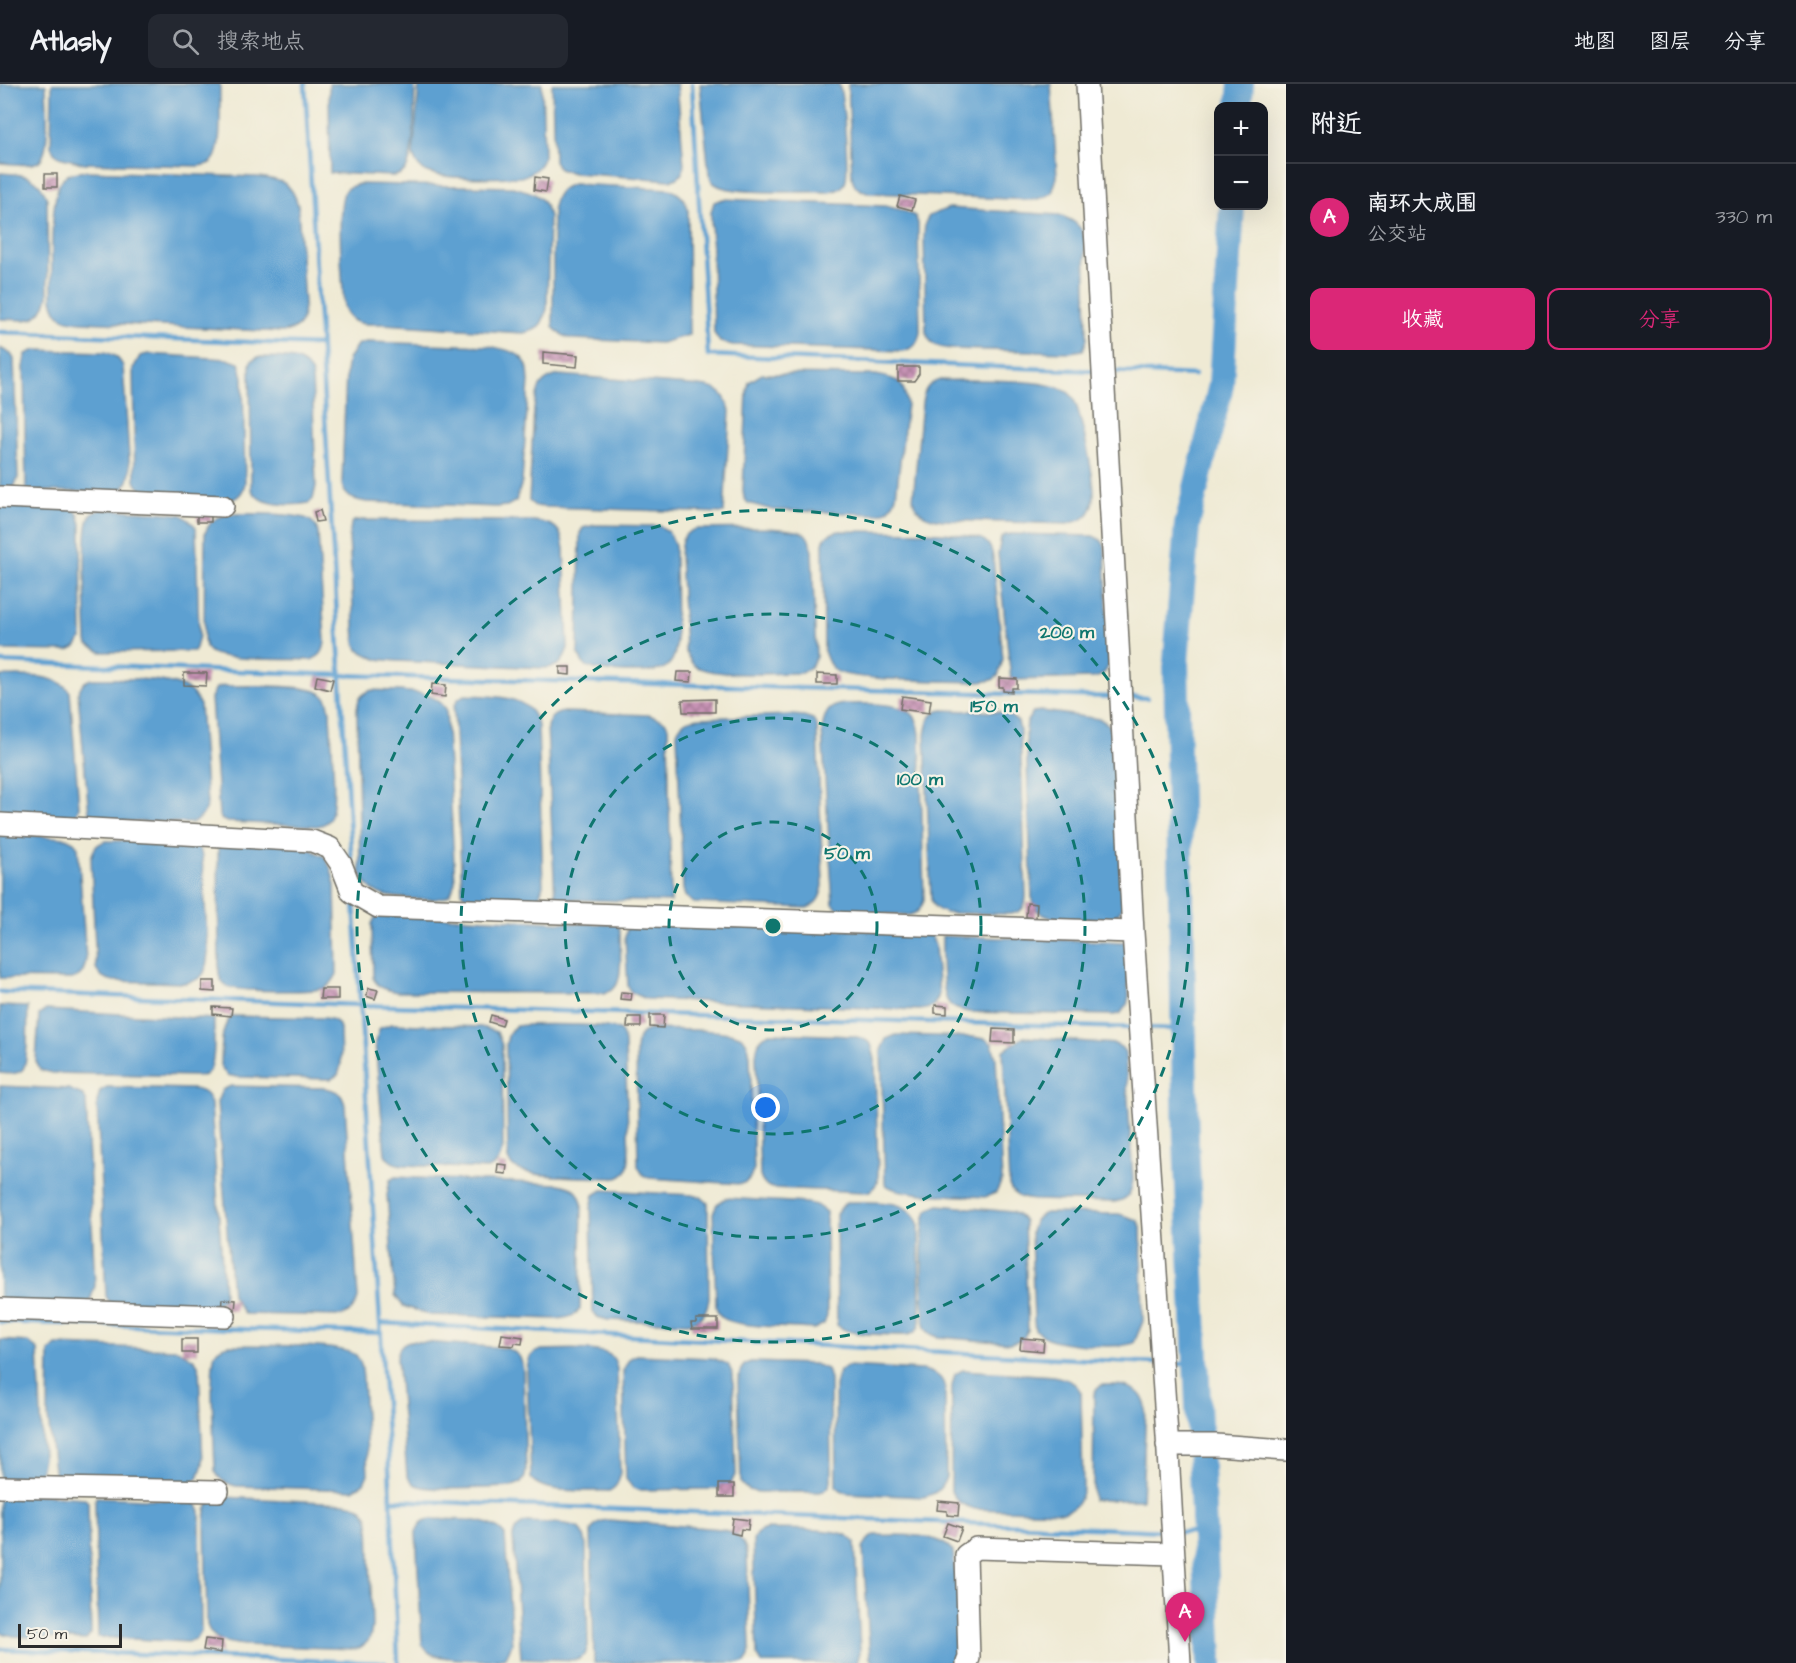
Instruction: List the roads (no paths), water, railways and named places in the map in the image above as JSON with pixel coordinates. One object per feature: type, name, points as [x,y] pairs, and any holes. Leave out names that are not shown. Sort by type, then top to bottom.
[{"type":"street","points":[[1087,84],[1118,623],[1132,932],[1172,1445],[1173,1554],[1180,1663]]},
{"type":"street","points":[[0,497],[223,506]]},
{"type":"street","points":[[0,824],[312,841],[330,848],[341,864],[352,892],[378,907],[1132,932]]},
{"type":"street","points":[[0,1309],[225,1316]]},
{"type":"street","points":[[1172,1445],[1216,1445],[1286,1450]]},
{"type":"street","points":[[0,1487],[218,1491]]},
{"type":"street","points":[[967,1663],[969,1658],[966,1555],[976,1548],[1173,1554]]},
{"type":"water","points":[[0,84],[46,84],[47,138],[42,157],[38,162],[24,165],[0,163]]},
{"type":"water","points":[[52,84],[220,84],[220,134],[217,153],[211,162],[197,166],[82,163],[59,157],[51,146]]},
{"type":"water","points":[[329,84],[415,84],[411,153],[403,172],[393,176],[330,173]]},
{"type":"water","points":[[419,84],[542,84],[544,156],[538,167],[521,177],[485,178],[443,176],[423,170],[416,163],[413,155]]},
{"type":"water","points":[[552,84],[677,84],[684,165],[680,176],[670,180],[574,173],[559,169],[554,161]]},
{"type":"water","points":[[700,84],[839,84],[846,150],[845,183],[829,192],[738,190],[715,184],[709,174]]},
{"type":"water","points":[[848,84],[1051,84],[1057,177],[1052,193],[1033,200],[870,193],[861,190],[855,186],[852,178]]},
{"type":"water","points":[[88,171],[257,177],[284,183],[292,191],[298,205],[304,304],[303,315],[298,326],[283,332],[82,322],[70,321],[62,317],[56,310],[52,299],[52,236],[55,202],[58,188],[64,177]]},
{"type":"water","points":[[0,173],[30,177],[40,185],[47,199],[48,297],[40,313],[34,318],[25,320],[0,319]]},
{"type":"water","points":[[359,184],[513,187],[541,199],[549,217],[547,309],[540,326],[523,333],[365,324],[351,318],[344,307],[341,210],[346,189]]},
{"type":"water","points":[[573,184],[670,189],[684,199],[688,209],[689,335],[661,343],[573,339],[557,332],[553,327],[553,207],[559,192]]},
{"type":"water","points":[[723,199],[885,206],[915,216],[918,223],[920,332],[915,345],[903,351],[733,345],[720,342],[714,333],[711,212],[714,202]]},
{"type":"water","points":[[949,208],[1059,215],[1073,221],[1079,227],[1085,240],[1087,339],[1083,350],[1070,352],[950,349],[932,343],[926,332],[925,223],[929,216]]},
{"type":"water","points":[[366,342],[489,346],[521,357],[528,368],[529,381],[522,482],[516,501],[507,506],[496,507],[367,502],[347,495],[342,483],[346,372],[348,359],[357,345]]},
{"type":"water","points":[[0,348],[11,354],[14,359],[18,478],[13,489],[0,492]]},
{"type":"water","points":[[35,350],[104,352],[115,356],[123,366],[130,472],[128,481],[120,492],[26,491],[24,366],[26,354]]},
{"type":"water","points":[[148,354],[227,359],[239,363],[243,377],[245,483],[236,498],[159,496],[145,492],[137,485],[135,481],[133,369],[140,356]]},
{"type":"water","points":[[258,357],[297,360],[308,368],[312,375],[316,486],[313,499],[309,503],[285,505],[268,502],[260,499],[251,488],[250,365],[251,361]]},
{"type":"water","points":[[762,374],[876,375],[899,382],[904,390],[907,404],[896,496],[889,509],[875,514],[773,510],[748,503],[744,498],[743,490],[747,391],[749,382]]},
{"type":"water","points":[[559,375],[698,386],[711,388],[721,393],[730,411],[724,513],[545,507],[535,506],[529,501],[534,409],[537,396],[543,383]]},
{"type":"water","points":[[940,380],[1029,382],[1062,389],[1071,395],[1082,426],[1092,473],[1094,500],[1088,514],[1067,524],[943,520],[928,517],[917,509],[913,500],[922,403],[927,388]]},
{"type":"water","points":[[0,504],[73,509],[78,514],[81,524],[82,636],[73,649],[67,651],[0,650]]},
{"type":"water","points":[[102,509],[182,515],[196,527],[199,636],[194,651],[101,652],[88,645],[85,595],[86,538],[90,516]]},
{"type":"water","points":[[230,514],[296,516],[311,521],[316,526],[325,641],[323,651],[317,657],[311,660],[228,657],[210,652],[207,648],[204,640],[205,533],[214,520]]},
{"type":"water","points":[[362,520],[534,521],[552,525],[559,531],[564,549],[568,648],[562,661],[554,667],[544,668],[397,661],[376,659],[358,650],[355,641],[349,538],[351,524]]},
{"type":"water","points":[[595,525],[659,526],[673,539],[675,546],[676,646],[672,661],[660,670],[639,672],[591,668],[585,665],[578,653],[580,533],[583,528]]},
{"type":"water","points":[[770,528],[797,531],[807,536],[812,551],[816,657],[811,667],[801,673],[745,674],[714,672],[692,663],[685,649],[680,555],[683,538],[696,529]]},
{"type":"water","points":[[840,531],[938,533],[975,537],[985,541],[993,557],[1003,659],[998,676],[992,680],[980,682],[904,680],[861,677],[836,671],[828,662],[824,651],[823,543],[832,533]]},
{"type":"water","points":[[1011,534],[1093,536],[1101,540],[1105,546],[1109,664],[1102,675],[1094,678],[1011,680],[998,554],[1001,538]]},
{"type":"water","points":[[0,676],[48,678],[57,681],[70,692],[79,807],[72,819],[0,819]]},
{"type":"water","points":[[91,679],[159,681],[184,687],[193,694],[200,705],[207,804],[198,820],[192,823],[104,821],[92,818],[89,814],[78,693],[83,684]]},
{"type":"water","points":[[275,686],[304,689],[315,691],[326,697],[330,711],[334,784],[332,812],[327,822],[317,826],[222,820],[219,815],[211,698],[216,688]]},
{"type":"water","points":[[372,690],[423,694],[440,702],[446,709],[455,882],[450,894],[444,897],[414,899],[384,895],[374,891],[361,875],[357,710],[361,697]]},
{"type":"water","points":[[466,695],[499,697],[519,702],[534,715],[538,726],[543,885],[539,898],[535,901],[479,901],[465,896],[462,892],[454,708],[458,700]]},
{"type":"water","points":[[843,704],[881,704],[900,708],[908,711],[917,722],[920,734],[924,900],[919,910],[909,915],[846,912],[833,904],[822,731],[829,710]]},
{"type":"water","points":[[943,710],[999,712],[1007,714],[1018,722],[1026,895],[1023,908],[1015,913],[946,913],[933,905],[925,735],[932,716]]},
{"type":"water","points":[[1042,711],[1100,719],[1108,724],[1112,731],[1125,895],[1123,905],[1113,917],[1066,919],[1048,917],[1040,913],[1032,899],[1026,733],[1027,721],[1033,712]]},
{"type":"water","points":[[564,712],[649,715],[665,721],[668,727],[671,902],[555,899],[547,726],[553,716]]},
{"type":"water","points":[[792,715],[813,719],[817,726],[823,885],[818,899],[807,908],[694,903],[685,896],[683,889],[677,732],[681,725],[692,719]]},
{"type":"water","points":[[0,833],[66,838],[78,847],[86,960],[78,977],[71,979],[0,978]]},
{"type":"water","points":[[164,840],[198,847],[202,856],[208,952],[205,970],[201,977],[185,983],[114,981],[99,974],[96,968],[91,858],[96,847],[106,841]]},
{"type":"water","points":[[218,840],[298,843],[325,857],[335,885],[337,974],[325,988],[275,991],[233,988],[223,983],[219,975]]},
{"type":"water","points":[[379,914],[618,925],[620,975],[616,986],[604,993],[398,992],[387,990],[378,985],[373,978],[372,924]]},
{"type":"water","points":[[628,924],[930,932],[935,946],[939,994],[932,1006],[920,1010],[646,999],[631,992],[628,986],[625,937]]},
{"type":"water","points":[[942,936],[1125,942],[1129,996],[1127,1005],[1120,1014],[1113,1015],[968,1012],[957,1009],[948,1002],[944,989]]},
{"type":"water","points":[[0,1006],[28,1007],[25,1064],[21,1071],[15,1073],[0,1073]]},
{"type":"water","points":[[46,1010],[214,1019],[214,1048],[210,1069],[201,1076],[52,1073],[40,1070],[36,1061],[39,1015]]},
{"type":"water","points":[[233,1016],[335,1020],[340,1029],[341,1065],[338,1075],[331,1079],[227,1075],[221,1067],[222,1039],[225,1026]]},
{"type":"water","points":[[392,1024],[481,1027],[497,1032],[502,1045],[503,1148],[494,1166],[487,1169],[404,1165],[388,1159],[385,1154],[375,1042],[380,1028]]},
{"type":"water","points":[[587,1025],[620,1031],[625,1044],[629,1158],[623,1175],[617,1178],[550,1176],[525,1172],[510,1164],[508,1159],[506,1045],[510,1032],[516,1026]]},
{"type":"water","points":[[653,1029],[727,1033],[737,1035],[746,1042],[750,1056],[754,1169],[746,1182],[740,1184],[649,1178],[643,1175],[638,1166],[636,1050],[640,1035]]},
{"type":"water","points":[[770,1033],[853,1036],[871,1044],[875,1059],[878,1174],[877,1183],[871,1191],[772,1188],[763,1182],[760,1176],[756,1056],[759,1042]]},
{"type":"water","points":[[896,1035],[973,1037],[985,1039],[992,1044],[996,1058],[1002,1180],[996,1193],[985,1197],[932,1195],[903,1191],[885,1184],[881,1050],[886,1039]]},
{"type":"water","points":[[1024,1037],[1115,1044],[1125,1052],[1133,1180],[1130,1193],[1123,1200],[1114,1202],[1035,1200],[1019,1197],[1011,1189],[1003,1051]]},
{"type":"water","points":[[0,1086],[68,1089],[83,1095],[86,1100],[95,1286],[90,1301],[85,1305],[0,1306]]},
{"type":"water","points":[[231,1086],[326,1088],[341,1095],[345,1105],[358,1298],[350,1312],[341,1316],[244,1314],[232,1295],[217,1102],[222,1090]]},
{"type":"water","points":[[107,1087],[194,1089],[207,1095],[211,1104],[224,1292],[223,1298],[215,1306],[111,1305],[106,1296],[97,1102],[100,1091]]},
{"type":"water","points":[[395,1177],[559,1184],[574,1189],[579,1194],[582,1203],[580,1309],[570,1317],[557,1319],[430,1315],[403,1306],[395,1295],[387,1195],[390,1180]]},
{"type":"water","points":[[602,1190],[692,1195],[701,1197],[708,1203],[709,1299],[705,1312],[700,1318],[688,1323],[608,1320],[597,1317],[593,1313],[591,1208],[594,1195]]},
{"type":"water","points":[[726,1198],[807,1203],[816,1205],[826,1212],[827,1316],[824,1324],[814,1329],[741,1324],[723,1318],[719,1314],[716,1306],[713,1213],[717,1204]]},
{"type":"water","points":[[849,1202],[899,1205],[914,1216],[919,1225],[920,1321],[914,1333],[880,1335],[860,1333],[842,1329],[837,1325],[836,1214],[844,1204]]},
{"type":"water","points":[[939,1205],[1012,1212],[1024,1221],[1028,1330],[1022,1340],[1010,1343],[938,1337],[926,1329],[922,1283],[923,1231],[927,1212]]},
{"type":"water","points":[[1046,1213],[1119,1214],[1137,1220],[1141,1226],[1143,1321],[1134,1343],[1115,1346],[1078,1344],[1047,1338],[1035,1330],[1031,1233],[1036,1220]]},
{"type":"water","points":[[0,1340],[28,1342],[38,1350],[43,1458],[40,1472],[35,1477],[0,1479]]},
{"type":"water","points":[[410,1341],[506,1348],[519,1356],[523,1370],[526,1470],[521,1483],[510,1487],[447,1489],[424,1487],[410,1481],[407,1475],[397,1357],[401,1346]]},
{"type":"water","points":[[56,1345],[176,1349],[193,1359],[199,1368],[203,1464],[198,1478],[192,1483],[55,1479],[48,1417],[49,1352]]},
{"type":"water","points":[[228,1345],[330,1348],[344,1350],[357,1356],[363,1379],[368,1474],[364,1483],[353,1490],[236,1486],[226,1483],[219,1477],[215,1471],[212,1373],[216,1352]]},
{"type":"water","points":[[542,1350],[599,1351],[612,1357],[615,1361],[620,1472],[617,1484],[609,1491],[556,1489],[545,1487],[531,1478],[527,1371],[530,1357]]},
{"type":"water","points":[[636,1355],[712,1358],[728,1364],[733,1375],[736,1473],[730,1485],[716,1489],[639,1490],[633,1488],[626,1479],[623,1371],[629,1359]]},
{"type":"water","points":[[751,1362],[814,1364],[827,1369],[830,1379],[831,1481],[824,1491],[759,1492],[749,1490],[741,1483],[738,1382],[743,1367]]},
{"type":"water","points":[[847,1366],[923,1370],[940,1378],[945,1389],[946,1477],[935,1493],[923,1497],[847,1493],[836,1486],[835,1385],[839,1371]]},
{"type":"water","points":[[963,1370],[1054,1376],[1076,1386],[1081,1393],[1083,1489],[1074,1507],[1063,1512],[975,1509],[955,1498],[951,1491],[952,1386],[955,1374]]},
{"type":"water","points":[[1102,1385],[1130,1388],[1141,1395],[1144,1401],[1146,1408],[1142,1500],[1093,1500],[1094,1394]]},
{"type":"water","points":[[0,1492],[85,1498],[88,1501],[91,1634],[86,1640],[14,1636],[0,1633]]},
{"type":"water","points":[[96,1497],[195,1501],[200,1511],[201,1630],[196,1639],[187,1642],[98,1637]]},
{"type":"water","points":[[222,1497],[345,1503],[358,1506],[364,1511],[369,1523],[372,1626],[370,1638],[363,1646],[355,1649],[245,1645],[227,1642],[213,1635],[207,1625],[205,1522],[209,1504],[214,1499]]},
{"type":"water","points":[[432,1519],[481,1522],[498,1529],[505,1535],[512,1644],[506,1657],[481,1660],[447,1658],[430,1653],[422,1644],[416,1532],[422,1523]]},
{"type":"water","points":[[609,1520],[721,1529],[741,1539],[747,1553],[750,1647],[749,1656],[745,1662],[594,1663],[591,1531],[598,1522]]},
{"type":"water","points":[[527,1522],[571,1525],[581,1530],[584,1535],[588,1646],[585,1655],[577,1660],[521,1658],[513,1537],[517,1527]]},
{"type":"water","points":[[767,1529],[836,1532],[852,1538],[855,1543],[860,1652],[857,1663],[762,1663],[757,1655],[753,1541],[758,1533]]},
{"type":"water","points":[[875,1535],[927,1537],[937,1540],[953,1551],[963,1651],[960,1663],[873,1663],[870,1658],[863,1549],[868,1540]]},
{"type":"waterway","points":[[305,84],[352,867]]},
{"type":"waterway","points":[[692,84],[708,355],[1096,371]]},
{"type":"waterway","points":[[1239,102],[1241,84]]},
{"type":"waterway","points":[[1210,1663],[1186,1143],[1176,661],[1187,525],[1221,385],[1232,210]]},
{"type":"waterway","points":[[0,332],[320,345]]},
{"type":"waterway","points":[[1107,371],[1195,375]]},
{"type":"waterway","points":[[0,662],[340,675],[1114,697]]},
{"type":"waterway","points":[[1125,697],[1147,698]]},
{"type":"waterway","points":[[354,902],[391,1500],[398,1663]]},
{"type":"waterway","points":[[0,992],[1133,1028]]},
{"type":"waterway","points":[[1144,1028],[1171,1029]]},
{"type":"waterway","points":[[0,1322],[381,1333]]},
{"type":"waterway","points":[[380,1323],[1155,1363]]},
{"type":"waterway","points":[[1169,1364],[1182,1364]]},
{"type":"waterway","points":[[391,1500],[1166,1531]]},
{"type":"waterway","points":[[1177,1532],[1192,1532]]},
{"type":"waterway","points":[[0,1649],[385,1663]]},
{"type":"place","name":"南环大成围","points":[[1185,1642]]}]
